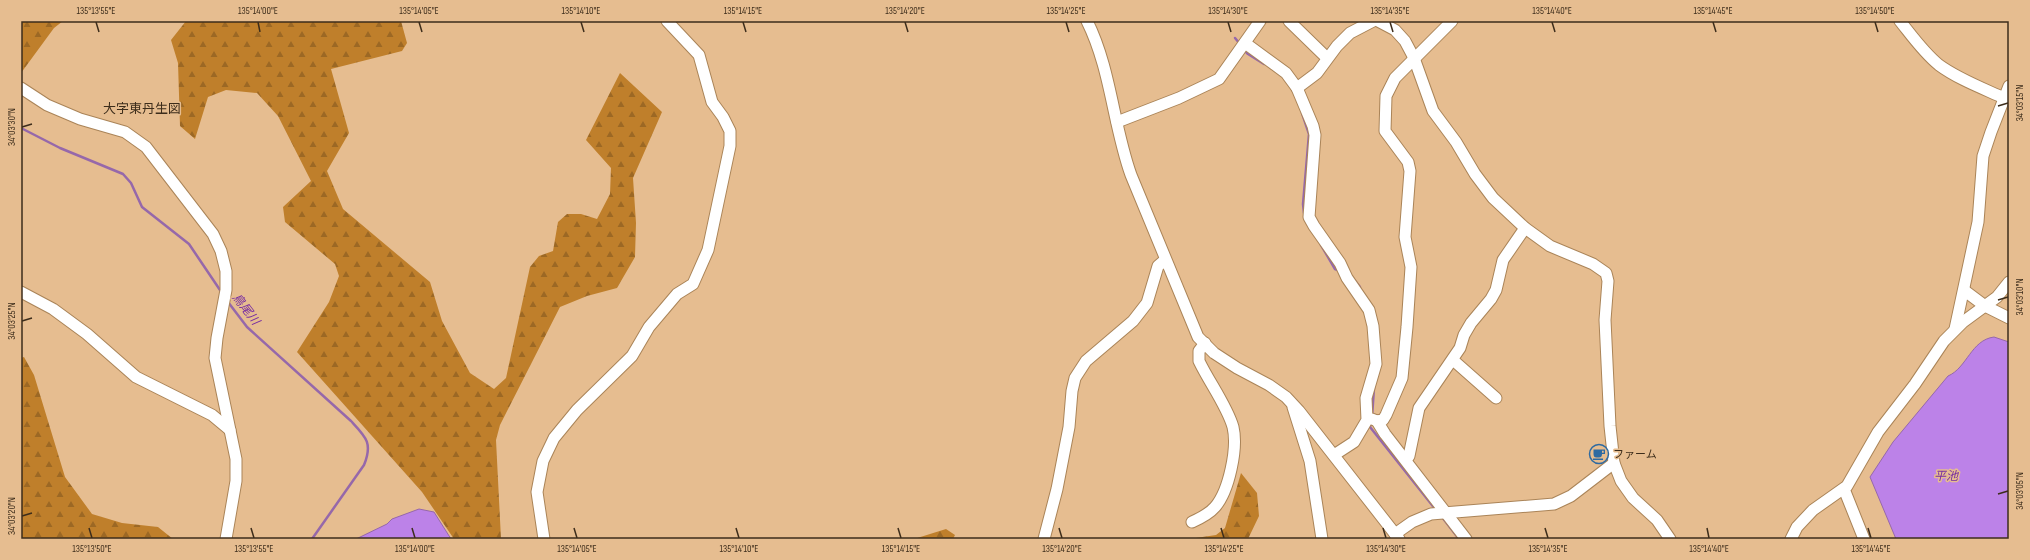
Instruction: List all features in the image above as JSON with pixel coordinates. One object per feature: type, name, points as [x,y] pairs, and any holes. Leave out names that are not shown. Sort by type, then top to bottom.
[{"type":"street","points":[[544,539],[537,492],[543,461],[554,438],[577,410],[632,356],[649,326],[677,294],[692,284],[704,263],[708,250],[730,146],[730,131],[723,117],[712,102],[700,55],[667,21]]},
{"type":"street","points":[[1087,21],[1105,70],[1124,157],[1165,260],[1198,337],[1214,353],[1237,368],[1269,385],[1291,403],[1334,455],[1397,536],[1419,519],[1446,513],[1543,507],[1554,504],[1571,496],[1614,463]]},
{"type":"street","points":[[1117,122],[1191,93],[1219,78],[1260,21]]},
{"type":"street","points":[[1289,21],[1327,58]]},
{"type":"street","points":[[1297,88],[1317,73],[1327,58],[1350,33],[1373,21]]},
{"type":"street","points":[[1378,21],[1395,30],[1405,41],[1414,58],[1433,111],[1456,142],[1475,174],[1493,198],[1525,228],[1550,246],[1601,268],[1607,276],[1605,320],[1610,426],[1614,463],[1621,481],[1633,498],[1657,520],[1670,539]]},
{"type":"street","points":[[1334,455],[1354,442],[1372,421],[1383,420],[1402,378],[1411,267],[1405,237],[1410,171],[1408,162],[1385,131],[1386,96],[1396,78],[1452,21]]},
{"type":"street","points":[[1900,21],[1916,42],[1938,64],[1962,79],[2004,98]]},
{"type":"street","points":[[1245,43],[1286,72],[1297,88],[1315,135],[1309,217],[1369,310],[1374,326],[1376,364],[1366,398],[1372,421],[1385,434],[1406,460],[1466,539]]},
{"type":"street","points":[[1955,329],[1965,291],[1978,222],[1983,156],[2009,86]]},
{"type":"street","points":[[21,88],[47,105],[80,119],[125,132],[146,147],[213,234],[221,251],[226,271],[226,290],[217,338],[215,358],[236,459],[236,481],[226,539]]},
{"type":"street","points":[[1406,460],[1409,456],[1419,408],[1453,360],[1471,323],[1494,294],[1503,260],[1525,228]]},
{"type":"street","points":[[1044,539],[1057,488],[1069,427],[1072,391],[1075,378],[1086,361],[1133,321],[1147,303],[1158,266],[1165,260]]},
{"type":"street","points":[[1791,539],[1797,527],[1810,513],[1844,489],[1878,432],[1915,384],[1940,346],[1955,329],[1997,297],[2009,282]]},
{"type":"street","points":[[1965,291],[1985,306],[2009,318]]},
{"type":"street","points":[[21,292],[53,309],[87,334],[136,377],[212,415],[230,430]]},
{"type":"street","points":[[1192,522],[1206,515],[1219,502],[1228,479],[1235,445],[1231,422],[1199,361],[1199,350],[1205,343]]},
{"type":"street","points":[[1453,360],[1496,398]]},
{"type":"street","points":[[1291,403],[1310,461],[1322,539]]},
{"type":"street","points":[[1844,489],[1864,539]]},
{"type":"green space","points":[[21,21],[63,21],[54,28],[21,73]]},
{"type":"green space","points":[[186,21],[401,21],[407,43],[402,51],[331,69],[349,133],[327,171],[343,209],[430,282],[442,321],[470,373],[494,389],[506,378],[530,267],[539,256],[553,251],[558,222],[567,214],[581,214],[597,219],[610,194],[611,168],[586,140],[620,73],[662,112],[633,178],[636,223],[635,257],[617,288],[587,296],[560,307],[500,425],[496,440],[501,539],[454,539],[422,492],[297,352],[329,302],[339,276],[335,264],[285,222],[283,207],[311,181],[278,116],[257,93],[226,90],[208,97],[195,139],[180,126],[178,63],[171,40]]},
{"type":"green space","points":[[24,357],[34,375],[65,477],[92,514],[122,523],[158,527],[173,539],[21,539],[21,358]]},
{"type":"green space","points":[[1241,473],[1257,493],[1259,516],[1248,539],[1189,539],[1216,535],[1225,528]]},
{"type":"green space","points":[[946,529],[955,535],[953,539],[914,539]]},
{"type":"water","name":"平池","points":[[1994,337],[2009,342],[2009,539],[1896,539],[1870,477],[1893,442],[1948,376],[1960,367],[1980,343],[1986,339]]},
{"type":"water","points":[[419,509],[434,512],[451,539],[356,539],[387,524],[392,519]]},
{"type":"waterway","points":[[1235,38],[1240,44]]},
{"type":"waterway","points":[[1244,50],[1264,64]]},
{"type":"waterway","points":[[1302,113],[1309,134],[1303,204],[1304,213]]},
{"type":"waterway","name":"鳥尾川","points":[[21,128],[60,148],[123,174],[131,183],[142,207],[189,244],[222,293]]},
{"type":"waterway","points":[[1321,245],[1335,269],[1340,271]]},
{"type":"waterway","points":[[1352,277],[1360,287]]},
{"type":"waterway","name":"鳥尾川","points":[[228,302],[247,327],[351,421],[364,436],[368,446],[367,457],[364,465],[312,539]]},
{"type":"waterway","points":[[1372,417],[1374,388]]},
{"type":"waterway","points":[[1371,422],[1370,427],[1436,510]]},
{"type":"waterway","points":[[1442,517],[1459,539]]},
{"type":"place","name":"ファーム","points":[[1599,454]]},
{"type":"district","name":"大字東丹生図","points":[[142,108]]}]
